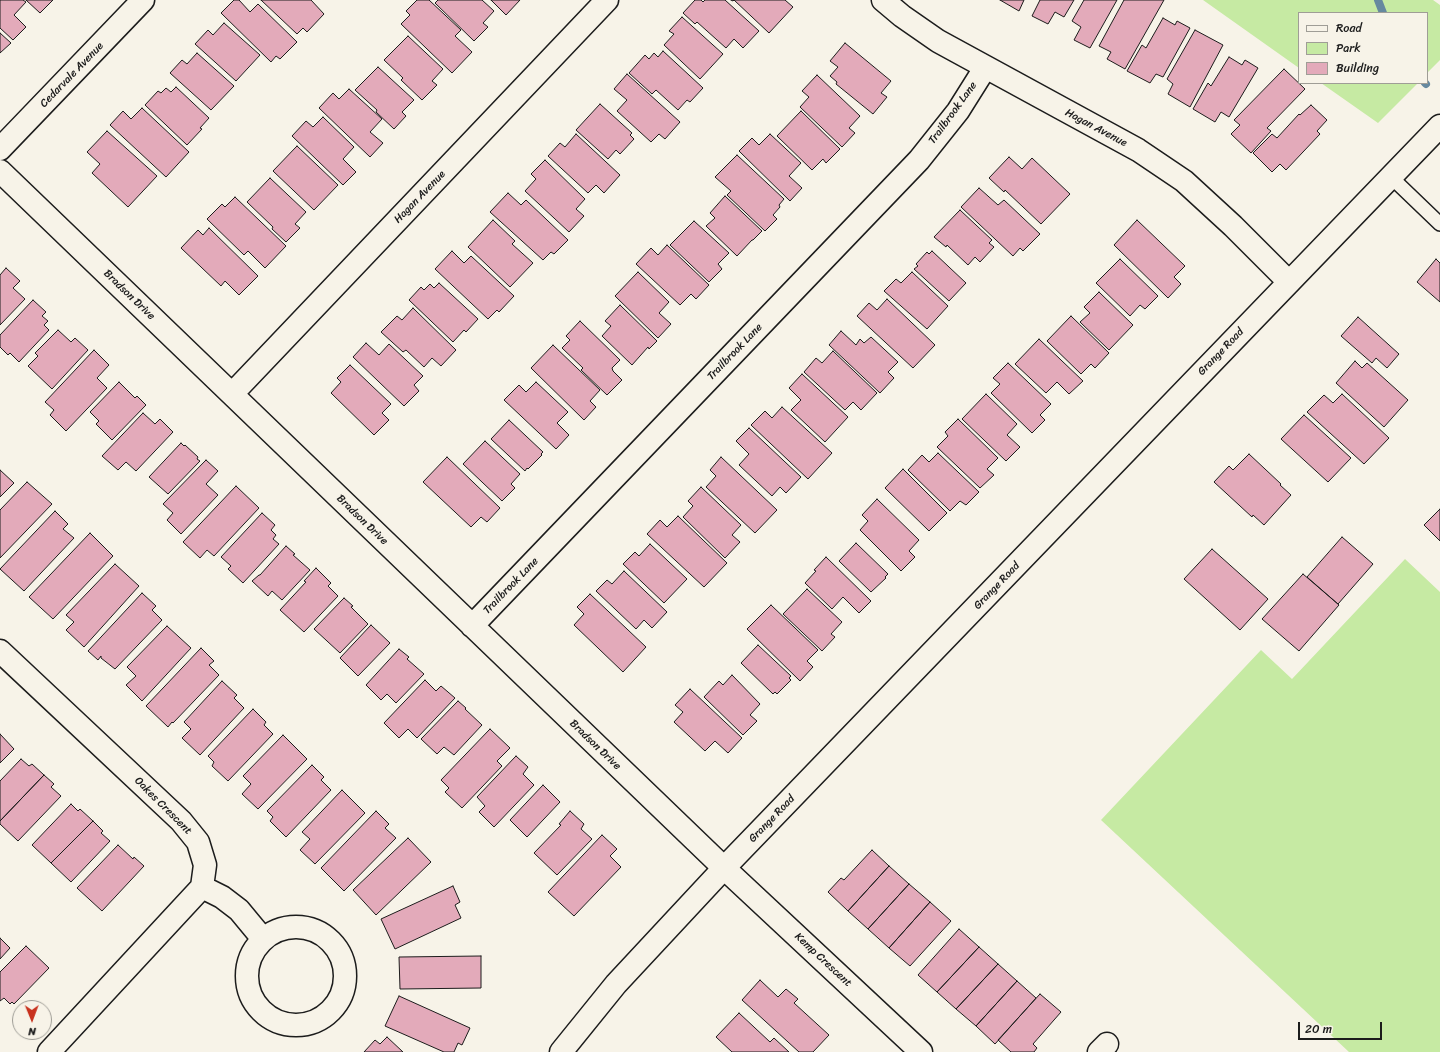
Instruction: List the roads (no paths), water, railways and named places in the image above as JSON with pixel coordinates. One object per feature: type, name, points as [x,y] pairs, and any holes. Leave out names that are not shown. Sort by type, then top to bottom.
[{"type":"street","name":"Cedarvale Avenue","points":[[0,149],[143,0]]},
{"type":"street","name":"Hagan Avenue","points":[[232,394],[607,0]]},
{"type":"street","name":"Hagan Avenue","points":[[883,0],[902,16],[938,41],[985,68],[1138,150],[1184,181],[1233,226],[1289,282]]},
{"type":"street","name":"Trailbrook Lane","points":[[472,626],[919,160],[958,111],[985,68]]},
{"type":"street","name":"Grange Road","points":[[561,1052],[616,984],[724,868],[1440,126]]},
{"type":"street","name":"Bradson Drive","points":[[0,171],[724,868]]},
{"type":"street","name":"Oakes Crescent","points":[[0,651],[181,821],[198,842],[205,864],[202,887]]},
{"type":"street","name":"Kemp Crescent","points":[[724,868],[921,1052]]},
{"type":"street","points":[[49,1052],[202,887],[222,897],[239,910],[263,940]]},
{"type":"street","points":[[291,927],[307,928],[322,934],[334,945],[342,958],[345,974],[343,989],[336,1004],[326,1015],[313,1022],[298,1025],[284,1023],[270,1017],[259,1008],[251,995],[247,980],[248,965],[253,951],[263,940],[276,931],[291,927]]},
{"type":"lane","points":[[1391,177],[1440,224]]},
{"type":"waterway","points":[[1378,0],[1383,12]]}]
